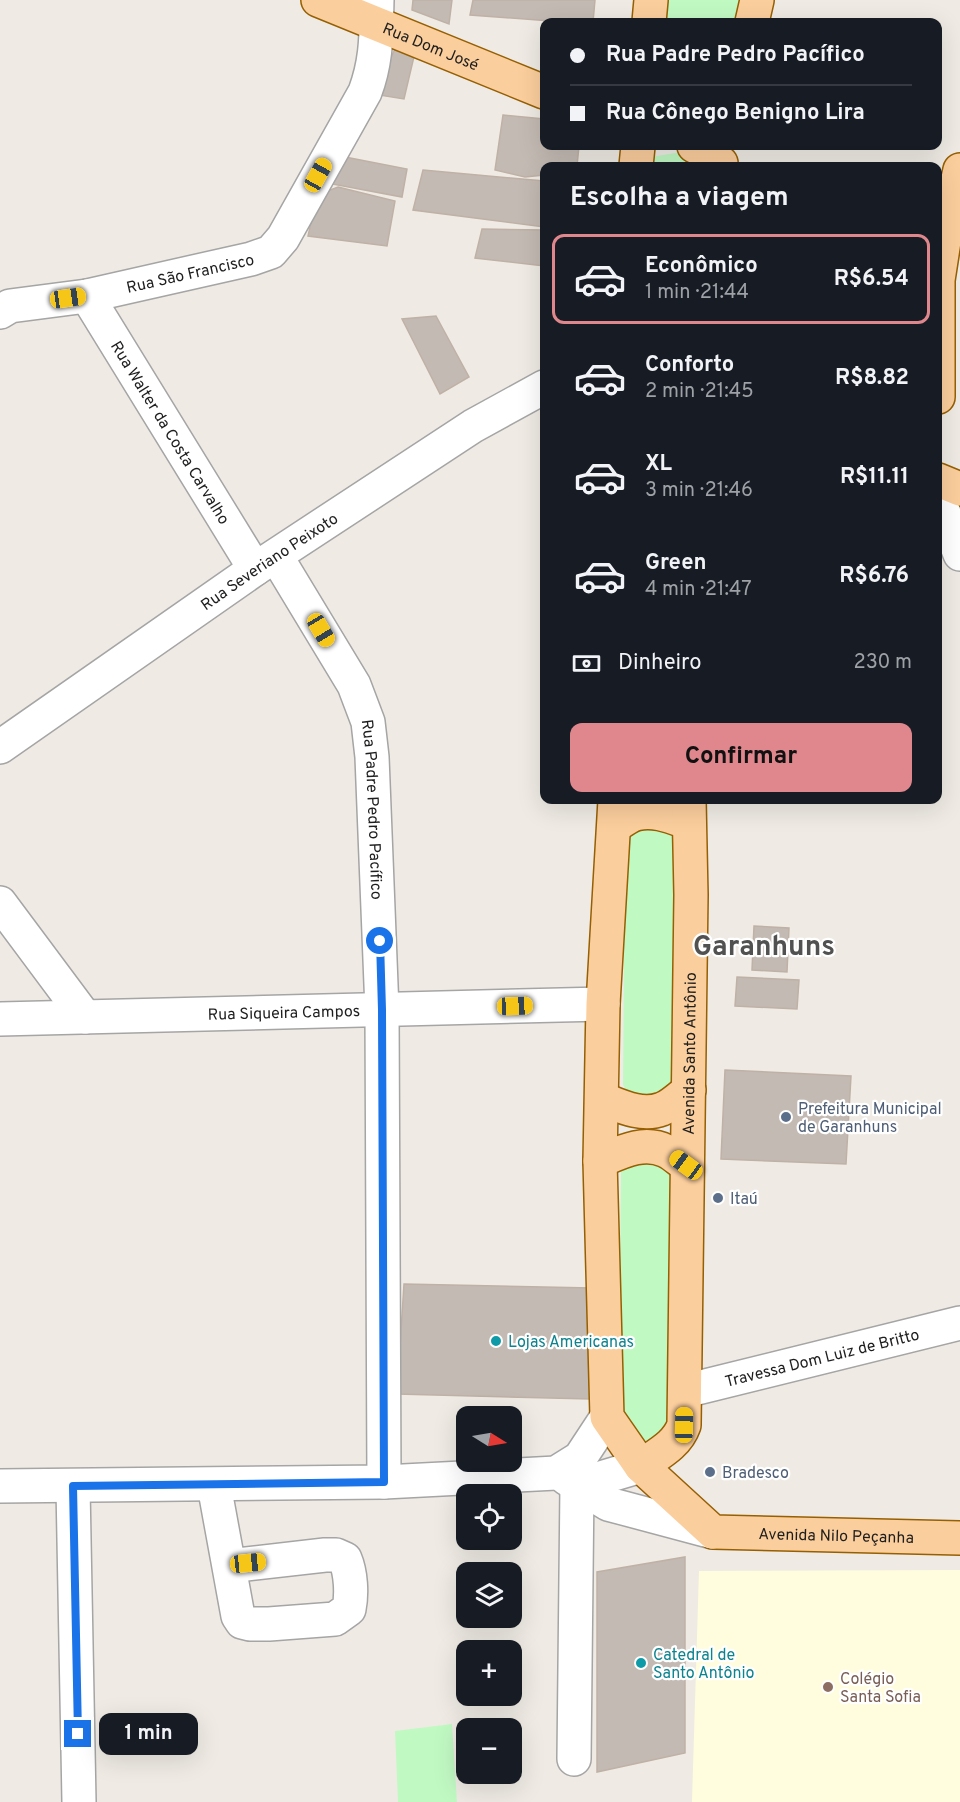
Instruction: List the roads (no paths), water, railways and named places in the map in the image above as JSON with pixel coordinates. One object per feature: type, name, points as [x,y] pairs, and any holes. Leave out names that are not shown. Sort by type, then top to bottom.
[{"type":"main road","name":"Rua Dom José","points":[[318,0],[376,11],[540,90]]},
{"type":"main road","points":[[649,18],[651,0]]},
{"type":"main road","points":[[753,18],[757,0]]},
{"type":"main road","points":[[702,150],[722,158]]},
{"type":"main road","points":[[942,257],[960,170]]},
{"type":"main road","points":[[942,482],[960,489]]},
{"type":"main road","points":[[942,496],[960,489]]},
{"type":"main road","points":[[689,811],[668,815],[615,813],[603,1004],[600,1161],[607,1417],[641,1466],[713,1532]]},
{"type":"main road","name":"Avenida Santo Antônio","points":[[641,1466],[675,1442],[681,1436],[684,1425],[691,895],[689,811]]},
{"type":"main road","points":[[602,1099],[634,1110],[650,1112],[663,1109],[689,1090]]},
{"type":"main road","points":[[600,1161],[628,1149],[648,1146],[666,1151],[686,1165]]},
{"type":"main road","name":"Avenida Nilo Peçanha","points":[[713,1532],[960,1538]]},
{"type":"street","name":"Rua São Francisco","points":[[3,307],[87,296],[251,260],[271,252],[284,238],[365,92],[375,56],[376,11]]},
{"type":"street","name":"Rua Walter da Costa Carvalho","points":[[87,296],[265,563]]},
{"type":"street","name":"Rua Severiano Peixoto","points":[[0,747],[265,563],[473,426],[540,389]]},
{"type":"street","points":[[942,507],[960,554]]},
{"type":"street","name":"Rua Padre Pedro Pacífico","points":[[265,563],[354,685],[368,722],[372,757],[382,1010],[384,1482]]},
{"type":"street","points":[[0,903],[85,1017]]},
{"type":"street","name":"Rua Siqueira Campos","points":[[0,1019],[603,1004]]},
{"type":"street","name":"Travessa Dom Luiz de Britto","points":[[685,1391],[960,1323]]},
{"type":"street","points":[[574,1759],[567,1479],[607,1417]]},
{"type":"street","points":[[0,1486],[567,1479],[641,1466]]},
{"type":"street","points":[[567,1479],[608,1504],[713,1532]]},
{"type":"street","points":[[214,1485],[229,1566]]},
{"type":"street","points":[[73,1486],[79,1802]]},
{"type":"place","name":"Prefeitura Municipal de Garanhuns","points":[[786,1117]]},
{"type":"place","name":"Itaú","points":[[718,1198]]},
{"type":"place","name":"Lojas Americanas","points":[[496,1341]]},
{"type":"place","name":"Bradesco","points":[[710,1472]]},
{"type":"place","name":"Catedral de Santo Antônio","points":[[641,1663]]},
{"type":"place","name":"Colégio Santa Sofia","points":[[828,1687]]},
{"type":"district","name":"Garanhuns","points":[[764,945]]}]
